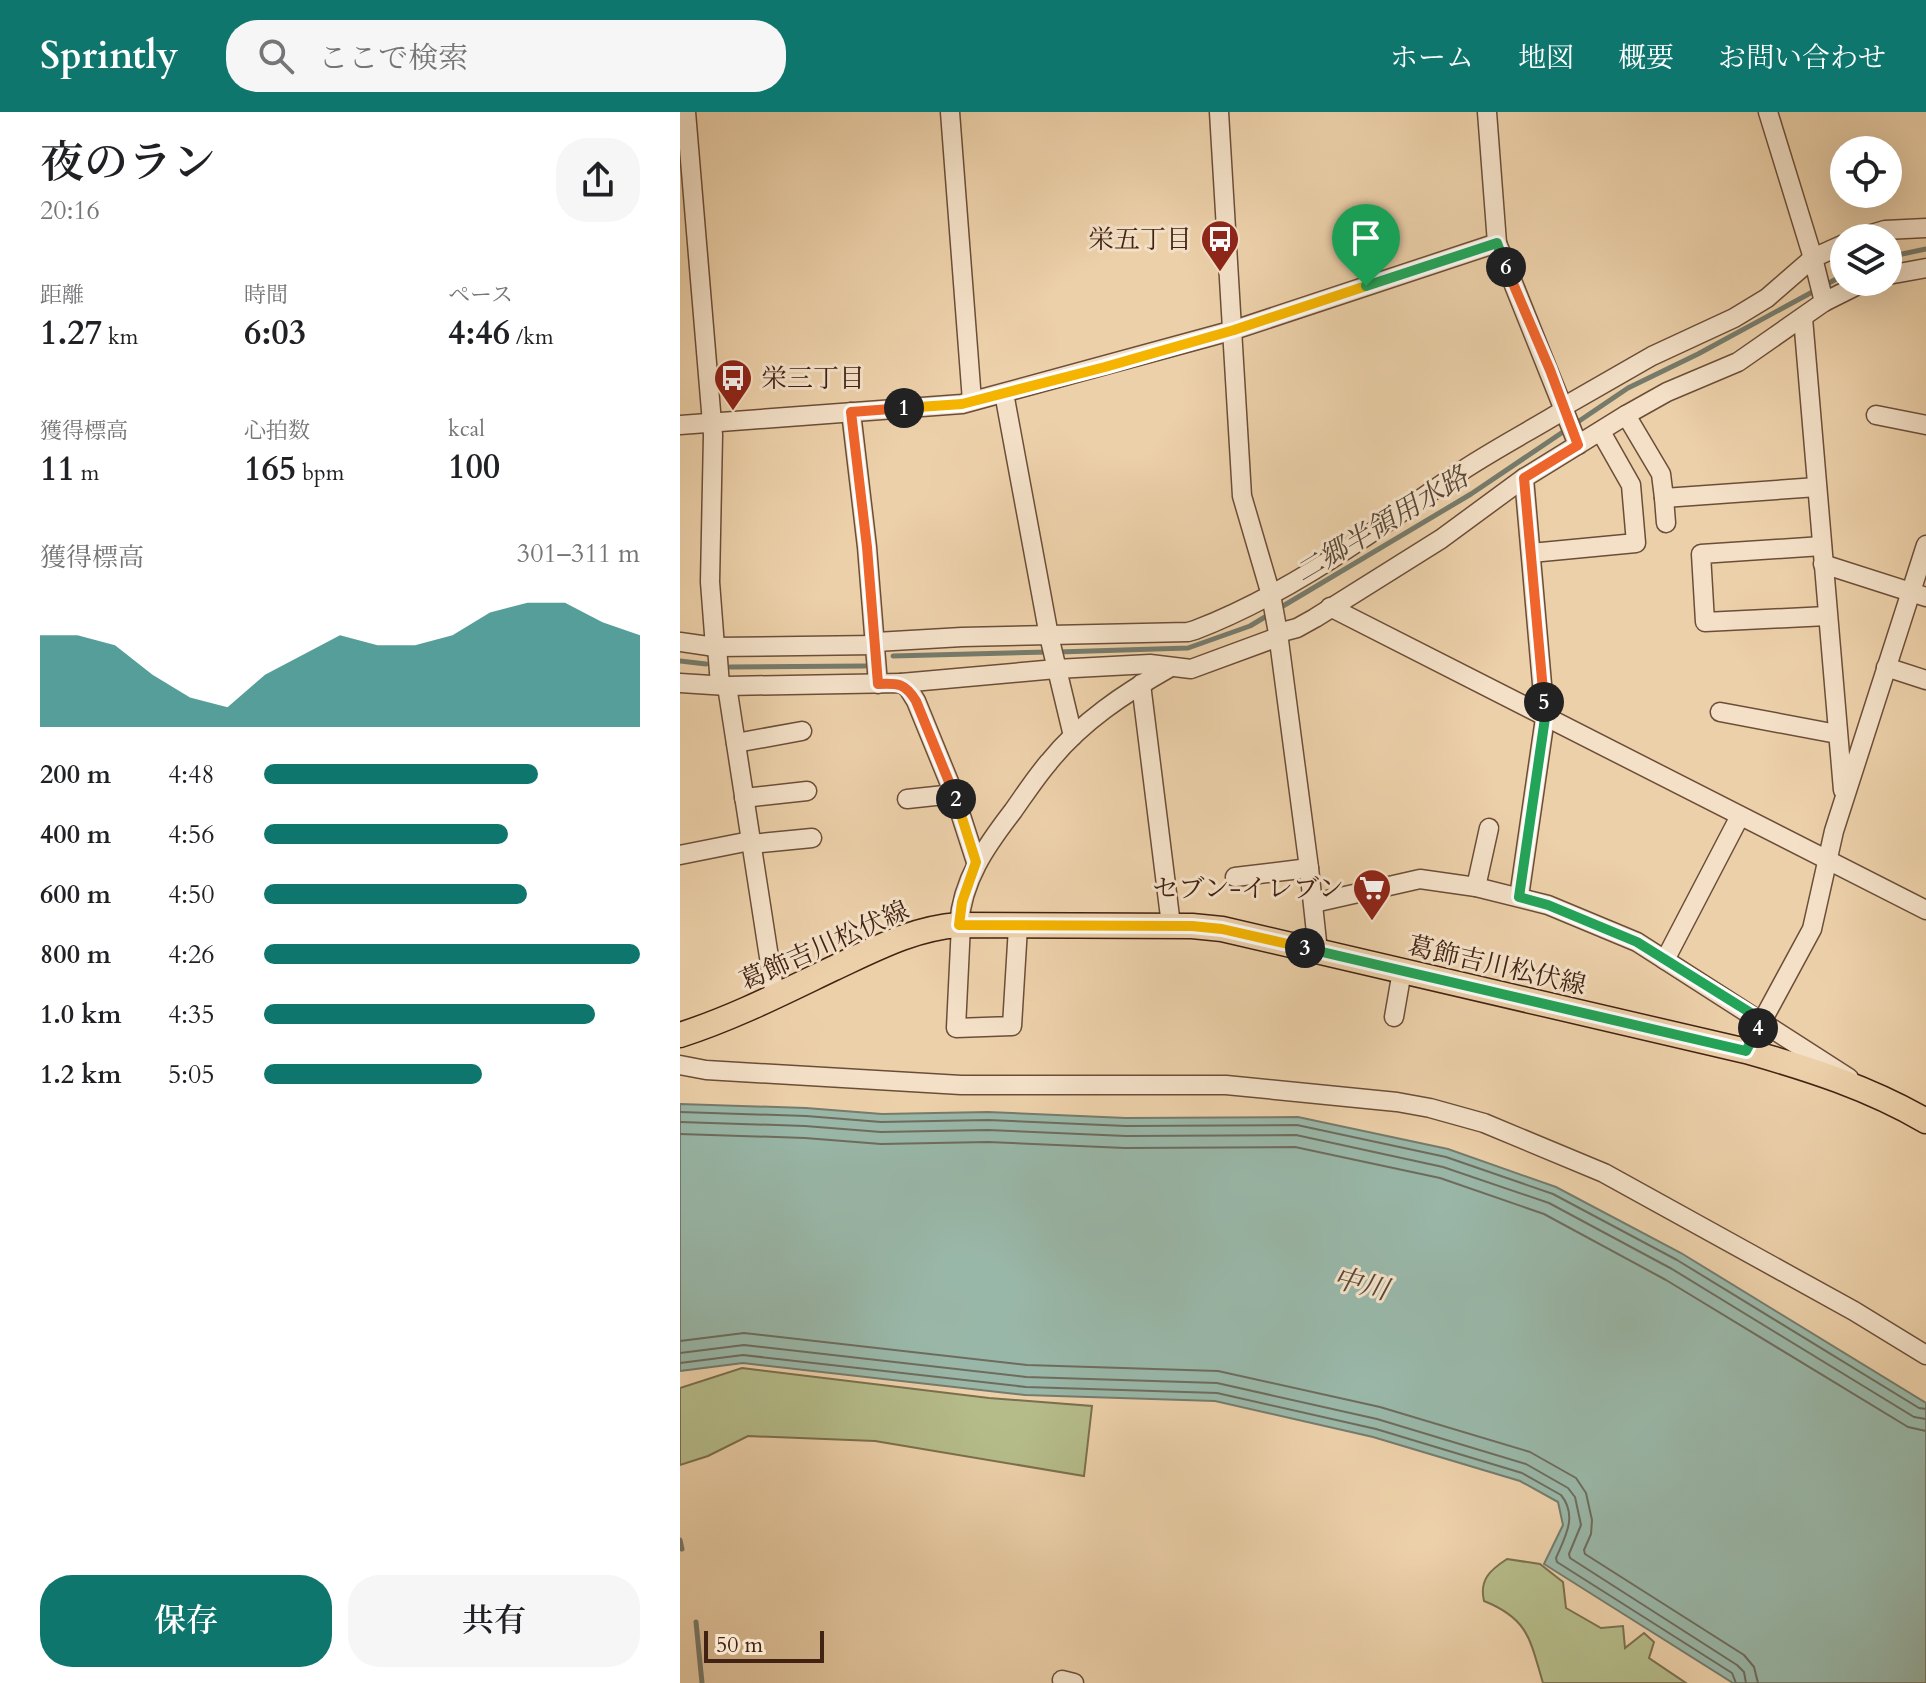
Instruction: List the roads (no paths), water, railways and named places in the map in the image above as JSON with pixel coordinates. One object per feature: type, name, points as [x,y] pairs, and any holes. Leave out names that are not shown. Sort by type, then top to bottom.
[{"type":"main road","name":"葛飾吉川松伏線","points":[[680,1035],[727,1018],[925,929],[960,925],[1171,925],[1222,929],[1746,1051],[1868,1090],[1926,1121]]},
{"type":"street","points":[[686,112],[711,422],[714,482],[710,582],[716,647],[736,743],[775,996]]},
{"type":"street","points":[[950,112],[972,401]]},
{"type":"street","points":[[1219,112],[1242,496],[1271,595],[1278,635],[1318,951]]},
{"type":"street","points":[[1487,112],[1497,243],[1578,445]]},
{"type":"street","points":[[1768,112],[1824,302]]},
{"type":"street","points":[[1902,229],[1926,228]]},
{"type":"street","points":[[680,425],[962,404],[1234,330],[1497,243]]},
{"type":"street","points":[[680,642],[716,647],[1188,632],[1271,595],[1391,522],[1457,474],[1652,356],[1734,318],[1767,298],[1813,258],[1830,250]]},
{"type":"street","points":[[1902,272],[1926,268]]},
{"type":"street","points":[[680,683],[878,684],[1056,669],[1150,664],[1191,669],[1206,665],[1297,628],[1441,539],[1524,478],[1626,415],[1667,392],[1738,362],[1836,296]]},
{"type":"street","points":[[1803,318],[1844,797]]},
{"type":"street","points":[[1004,393],[1049,636],[1073,736]]},
{"type":"street","points":[[851,412],[878,684]]},
{"type":"street","points":[[1626,415],[1661,474],[1666,523]]},
{"type":"street","points":[[1876,415],[1926,425]]},
{"type":"street","points":[[1531,553],[1636,543],[1631,485],[1601,432]]},
{"type":"street","points":[[1519,897],[1545,718],[1524,478]]},
{"type":"street","points":[[1664,498],[1817,487]]},
{"type":"street","points":[[1746,1051],[1812,929],[1844,797],[1886,667],[1918,594],[1926,545]]},
{"type":"street","points":[[1827,616],[1705,622],[1701,554],[1822,555],[1918,594]]},
{"type":"street","points":[[1330,607],[1926,910]]},
{"type":"street","points":[[1886,667],[1926,680]]},
{"type":"street","points":[[1018,927],[1012,1026],[956,1028],[962,902],[976,862],[1050,761],[1073,736],[1123,695],[1169,668]]},
{"type":"street","points":[[901,683],[916,701],[954,794],[976,862]]},
{"type":"street","points":[[1141,684],[1171,925]]},
{"type":"street","points":[[1720,712],[1837,734]]},
{"type":"street","points":[[736,743],[802,731]]},
{"type":"street","points":[[744,798],[807,791]]},
{"type":"street","points":[[907,799],[954,794]]},
{"type":"street","points":[[1665,960],[1740,816]]},
{"type":"street","points":[[1476,887],[1489,828]]},
{"type":"street","points":[[680,855],[751,843],[812,838]]},
{"type":"street","points":[[1235,877],[1309,868]]},
{"type":"street","points":[[1314,903],[1420,879],[1476,887],[1548,905],[1637,942],[1868,1090]]},
{"type":"street","points":[[1394,1017],[1402,971]]},
{"type":"street","points":[[680,1065],[706,1070],[961,1085],[1226,1085],[1430,1108],[1484,1123],[1604,1173],[1854,1311],[1926,1355]]},
{"type":"water","name":"中川","points":[[680,1104],[882,1114],[988,1112],[1126,1118],[1298,1117],[1448,1149],[1556,1187],[1681,1253],[1926,1403],[1926,1683],[1733,1683],[1544,1564],[1563,1525],[1558,1502],[1520,1481],[1373,1437],[1215,1401],[1025,1395],[743,1363],[680,1371]]},
{"type":"waterway","name":"二郷半領用水路","points":[[1902,254],[1926,249]]},
{"type":"waterway","name":"二郷半領用水路","points":[[1825,285],[1830,282]]},
{"type":"waterway","name":"二郷半領用水路","points":[[1278,609],[1471,494],[1628,388],[1816,290]]},
{"type":"waterway","name":"二郷半領用水路","points":[[1058,652],[1188,648],[1250,626],[1270,614]]},
{"type":"waterway","name":"二郷半領用水路","points":[[893,656],[1048,652]]},
{"type":"waterway","name":"二郷半領用水路","points":[[680,661],[706,664]]},
{"type":"waterway","name":"二郷半領用水路","points":[[730,667],[865,666]]},
{"type":"waterway","points":[[680,1540],[682,1549]]},
{"type":"waterway","points":[[696,1622],[702,1683]]},
{"type":"place","name":"栄五丁目","points":[[1220,273]]},
{"type":"place","name":"栄三丁目","points":[[733,412]]},
{"type":"place","name":"セブン-イレブン","points":[[1372,922]]}]
